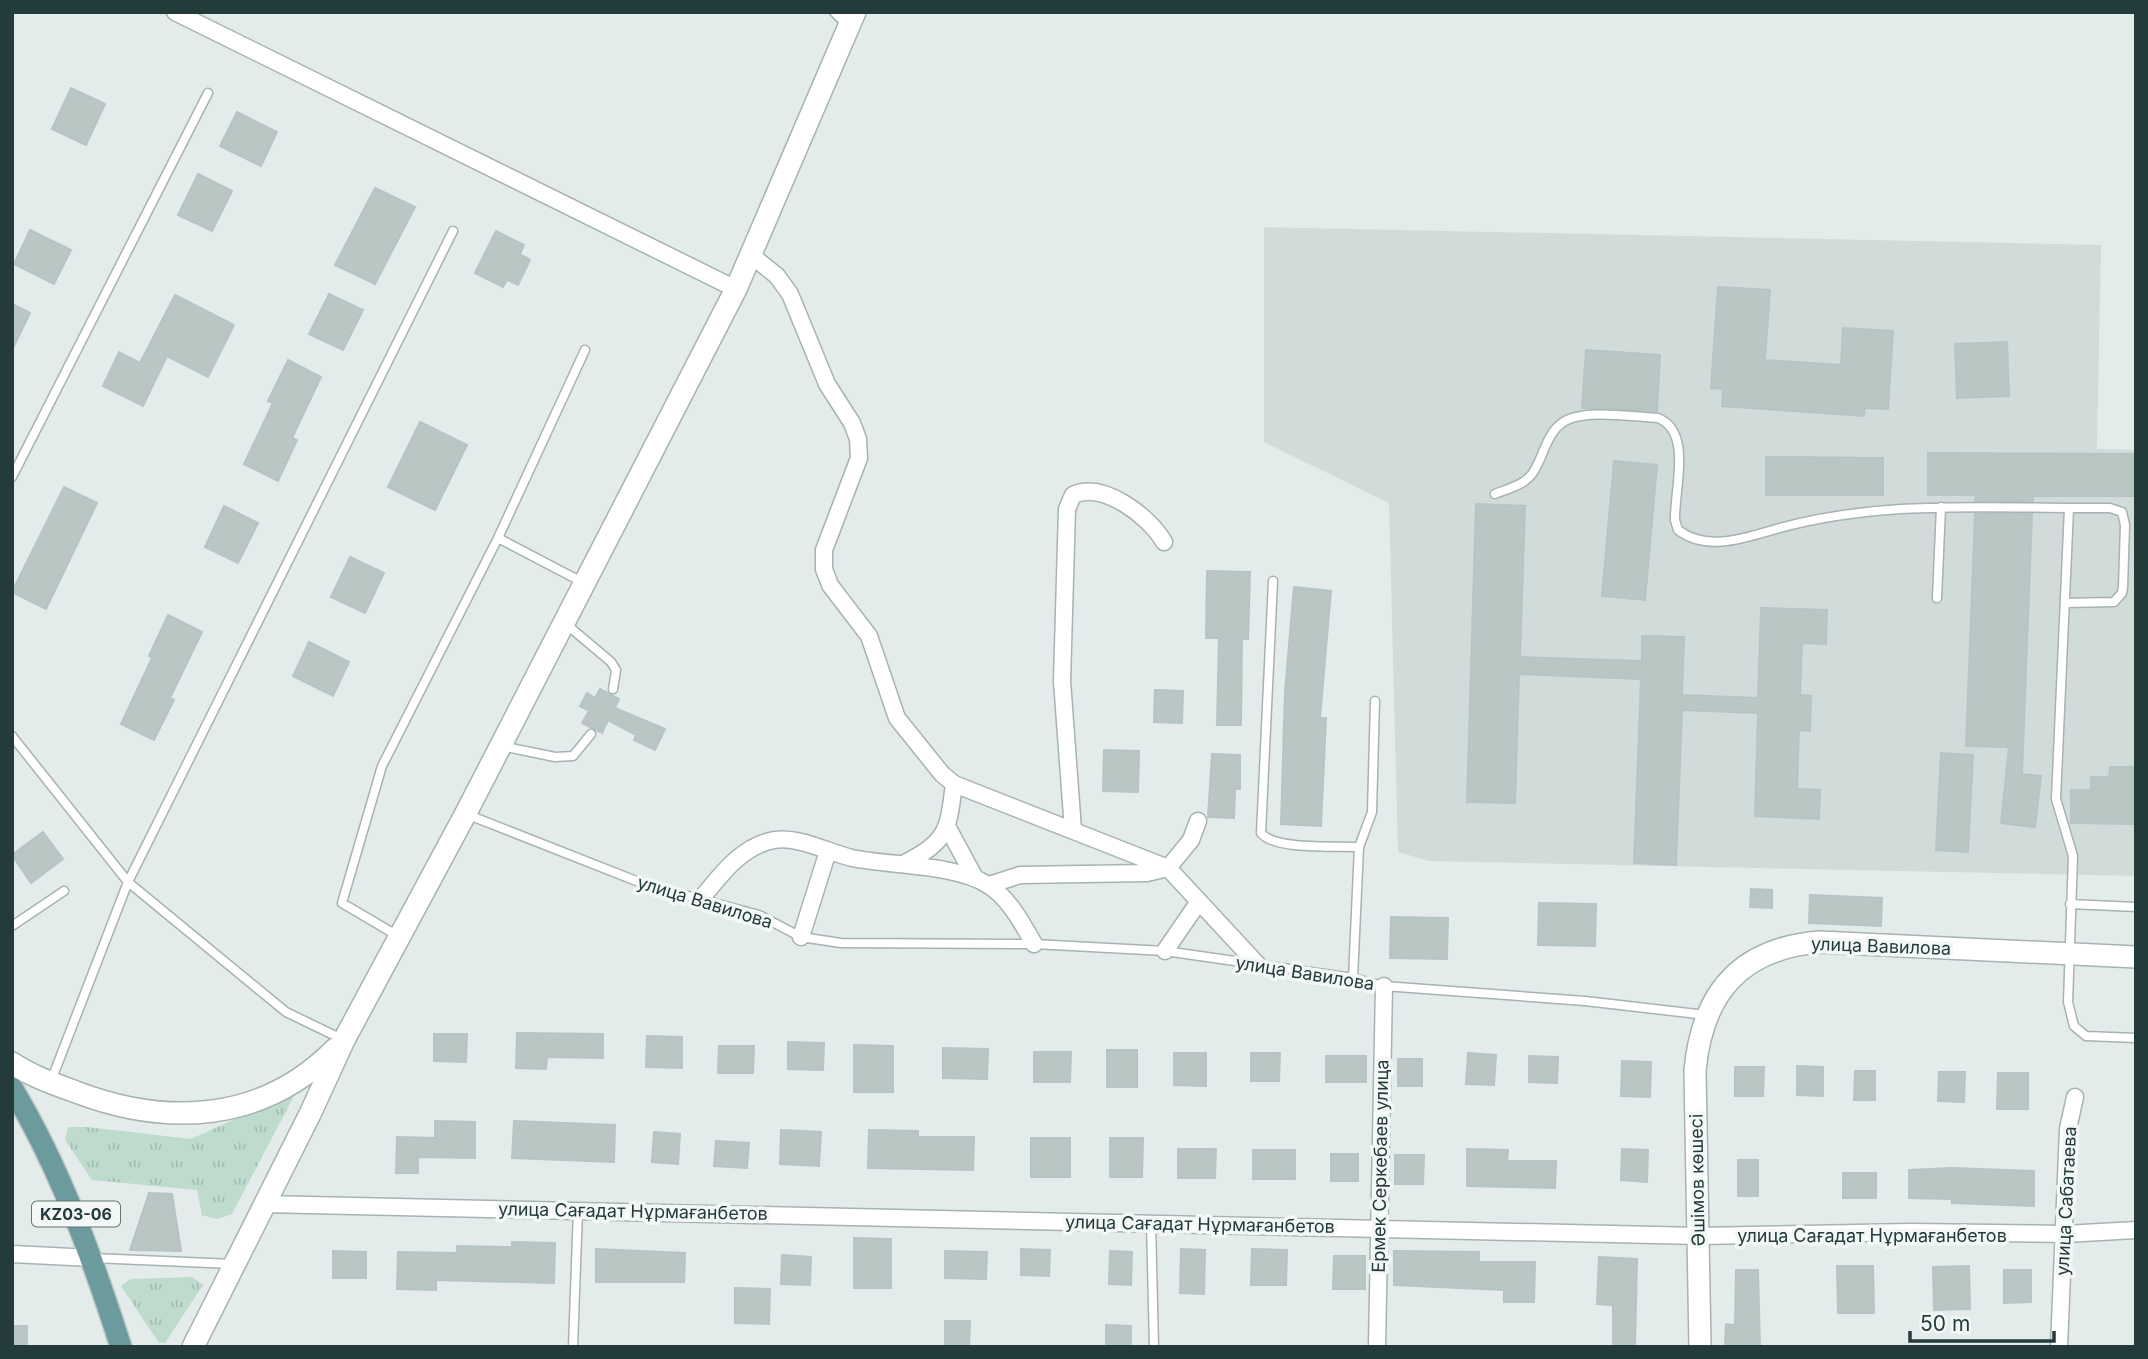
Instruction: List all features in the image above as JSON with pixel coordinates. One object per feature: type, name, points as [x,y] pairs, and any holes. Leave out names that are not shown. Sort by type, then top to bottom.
[{"type":"main road","name":"KZ03-06","points":[[12,1088],[50,1154],[92,1258],[121,1347]]},
{"type":"street","points":[[175,12],[736,289]]},
{"type":"street","points":[[193,1347],[344,1040],[501,746],[736,289],[850,16]]},
{"type":"street","points":[[751,255],[777,276],[790,294],[827,384],[852,423],[858,439],[859,458],[824,550],[824,569],[830,585],[869,636],[897,718],[942,774],[954,784],[1168,868],[1258,965]]},
{"type":"street","points":[[1073,830],[1062,681],[1067,509],[1073,495],[1082,491],[1098,491],[1130,508],[1156,528],[1164,541]]},
{"type":"street","points":[[903,864],[933,847],[948,828],[954,784]]},
{"type":"street","points":[[700,900],[728,867],[748,850],[775,840],[799,842],[828,851],[982,882],[1020,875],[1147,873],[1168,868],[1191,840],[1198,821]]},
{"type":"street","points":[[948,828],[982,882],[1021,921],[1034,944]]},
{"type":"street","points":[[801,937],[828,851]]},
{"type":"street","points":[[1165,951],[1198,903]]},
{"type":"street","name":"улица Вавилова","points":[[1706,1016],[1717,995],[1746,965],[1778,948],[1796,944],[1875,944],[2136,957]]},
{"type":"street","name":"Ермек Серкебаев улица","points":[[1377,1347],[1384,986]]},
{"type":"street","name":"Әшімов көшесі","points":[[1700,1347],[1695,1071],[1698,1044],[1706,1016]]},
{"type":"street","points":[[12,1063],[51,1083],[101,1102],[149,1112],[185,1115],[218,1112],[250,1102],[300,1080],[344,1040]]},
{"type":"street","name":"улица Сабатаева","points":[[2059,1347],[2067,1129],[2075,1097]]},
{"type":"street","name":"улица Сағадат Нұрмағанбетов","points":[[264,1204],[1699,1236],[1910,1232],[2065,1234],[2136,1230]]},
{"type":"street","points":[[12,1254],[92,1258]]},
{"type":"lane","points":[[12,477],[208,93]]},
{"type":"lane","points":[[51,1083],[128,882],[453,230]]},
{"type":"lane","points":[[398,936],[342,903],[382,766],[498,538],[585,350]]},
{"type":"lane","points":[[1495,494],[1524,482],[1532,475],[1552,433],[1562,423],[1587,415],[1658,418],[1667,422],[1674,430],[1678,451],[1675,520],[1678,530],[1697,540],[1738,540],[1835,515],[1941,507],[2110,508],[2122,512],[2125,526],[2123,587],[2119,598],[2114,602],[2065,603]]},
{"type":"lane","points":[[1937,598],[1941,507]]},
{"type":"lane","points":[[2069,508],[2056,799],[2062,826],[2072,846],[2068,1002],[2074,1026],[2091,1037],[2136,1038]]},
{"type":"lane","points":[[498,538],[585,584]]},
{"type":"lane","points":[[1273,582],[1261,833],[1268,840],[1284,843],[1359,847]]},
{"type":"lane","points":[[565,622],[611,662],[616,670],[613,689]]},
{"type":"lane","points":[[1353,978],[1359,847],[1372,812],[1375,701]]},
{"type":"lane","points":[[501,746],[555,757],[573,756],[591,734]]},
{"type":"lane","points":[[12,736],[128,882],[286,1012],[344,1040]]},
{"type":"lane","name":"улица Вавилова","points":[[466,813],[644,884],[759,915],[801,937],[841,943],[1034,944],[1165,951],[1353,978],[1384,986],[1585,1001],[1706,1016]]},
{"type":"lane","points":[[12,926],[64,891]]},
{"type":"lane","points":[[2070,904],[2136,907]]},
{"type":"lane","points":[[573,1347],[578,1210]]},
{"type":"lane","points":[[1151,1223],[1154,1347]]},
{"type":"lane","points":[[92,1258],[233,1264]]},
{"type":"shaded area","points":[[1264,227],[2101,245],[2097,449],[2136,450],[2136,876],[1429,861],[1398,852],[1389,503],[1264,442]]},
{"type":"green space","points":[[290,1094],[294,1096],[232,1214],[217,1219],[202,1215],[197,1190],[92,1180],[65,1140],[68,1127],[191,1139]]},
{"type":"green space","points":[[192,1277],[203,1285],[165,1343],[159,1343],[121,1286],[131,1279]]},
{"type":"building","points":[[71,88],[105,104],[86,145],[52,129]]},
{"type":"building","points":[[237,112],[277,132],[261,166],[220,146]]},
{"type":"building","points":[[198,174],[232,191],[212,231],[178,215]]},
{"type":"building","points":[[375,188],[415,207],[375,284],[335,265]]},
{"type":"building","points":[[30,230],[71,250],[54,284],[14,264]]},
{"type":"building","points":[[496,231],[524,245],[520,254],[530,260],[518,285],[507,280],[503,287],[475,273]]},
{"type":"building","points":[[1718,287],[1770,290],[1765,360],[1841,365],[1843,328],[1893,331],[1888,409],[1865,408],[1864,416],[1722,406],[1723,389],[1711,388]]},
{"type":"building","points":[[329,294],[363,310],[343,350],[309,334]]},
{"type":"building","points":[[175,295],[234,325],[208,377],[167,356],[143,406],[103,386],[119,352],[140,363]]},
{"type":"building","points":[[12,304],[30,313],[12,350]]},
{"type":"building","points":[[2007,342],[2009,396],[1957,398],[1955,344]]},
{"type":"building","points":[[1586,350],[1660,355],[1657,411],[1582,408]]},
{"type":"building","points":[[288,360],[321,377],[292,438],[297,440],[278,481],[244,464],[273,403],[268,401]]},
{"type":"building","points":[[420,422],[467,445],[435,510],[388,487]]},
{"type":"building","points":[[1928,453],[2136,454],[2136,496],[2033,496],[2033,501],[1975,501],[1976,495],[1928,495]]},
{"type":"building","points":[[1766,457],[1883,458],[1883,495],[1766,495]]},
{"type":"building","points":[[1614,461],[1657,465],[1645,600],[1602,596]]},
{"type":"building","points":[[64,487],[97,503],[46,609],[12,592]]},
{"type":"building","points":[[1476,504],[1525,506],[1520,657],[1642,661],[1642,636],[1684,637],[1682,695],[1758,698],[1761,608],[1827,610],[1826,644],[1802,643],[1800,695],[1811,696],[1810,731],[1799,730],[1797,789],[1820,790],[1819,819],[1755,816],[1758,713],[1682,710],[1676,865],[1634,863],[1641,679],[1519,674],[1515,803],[1467,802]]},
{"type":"building","points":[[224,506],[258,523],[238,563],[205,547]]},
{"type":"building","points":[[1975,514],[2032,514],[2022,774],[2041,776],[2035,827],[2001,823],[2009,747],[1966,746]]},
{"type":"building","points":[[350,557],[384,573],[365,613],[331,597]]},
{"type":"building","points":[[1207,571],[1250,572],[1248,639],[1242,639],[1241,725],[1217,725],[1219,638],[1206,638]]},
{"type":"building","points":[[1294,587],[1331,591],[1320,718],[1326,718],[1321,826],[1281,824],[1285,691]]},
{"type":"building","points":[[168,615],[202,632],[170,698],[174,700],[154,740],[121,724],[152,658],[149,656]]},
{"type":"building","points":[[309,642],[349,662],[333,696],[293,676]]},
{"type":"building","points":[[600,689],[619,699],[615,708],[665,729],[655,750],[634,740],[636,735],[608,720],[602,733],[582,723],[589,711],[580,706],[587,693],[595,698]]},
{"type":"building","points":[[1155,690],[1183,691],[1182,723],[1154,722]]},
{"type":"building","points":[[1104,750],[1139,751],[1138,792],[1103,791]]},
{"type":"building","points":[[1941,753],[1973,755],[1968,852],[1936,850]]},
{"type":"building","points":[[1212,754],[1240,755],[1240,789],[1235,789],[1234,818],[1208,817]]},
{"type":"building","points":[[2110,767],[2136,767],[2136,824],[2071,823],[2071,790],[2091,790],[2091,777],[2109,777]]},
{"type":"building","points":[[43,832],[63,859],[31,883],[12,855]]},
{"type":"building","points":[[1751,889],[1772,890],[1772,908],[1750,907]]},
{"type":"building","points":[[1810,895],[1882,898],[1881,926],[1809,923]]},
{"type":"building","points":[[1539,903],[1596,904],[1595,946],[1538,945]]},
{"type":"building","points":[[1391,917],[1448,918],[1447,959],[1390,958]]},
{"type":"building","points":[[517,1033],[603,1034],[603,1058],[547,1057],[546,1069],[516,1068]]},
{"type":"building","points":[[434,1034],[467,1034],[466,1062],[434,1061]]},
{"type":"building","points":[[647,1036],[682,1037],[682,1068],[646,1067]]},
{"type":"building","points":[[788,1042],[824,1043],[823,1070],[788,1069]]},
{"type":"building","points":[[854,1045],[893,1046],[893,1092],[854,1092]]},
{"type":"building","points":[[719,1046],[754,1046],[753,1073],[718,1073]]},
{"type":"building","points":[[943,1048],[988,1049],[987,1079],[943,1078]]},
{"type":"building","points":[[1107,1050],[1137,1050],[1137,1087],[1107,1087]]},
{"type":"building","points":[[1034,1052],[1071,1052],[1070,1082],[1034,1082]]},
{"type":"building","points":[[1174,1053],[1206,1053],[1206,1086],[1174,1085]]},
{"type":"building","points":[[1251,1053],[1280,1053],[1279,1081],[1251,1081]]},
{"type":"building","points":[[1468,1053],[1496,1055],[1494,1085],[1466,1084]]},
{"type":"building","points":[[1326,1056],[1366,1056],[1366,1082],[1326,1082]]},
{"type":"building","points":[[1529,1056],[1558,1057],[1557,1083],[1529,1082]]},
{"type":"building","points":[[1398,1059],[1422,1059],[1422,1086],[1398,1086]]},
{"type":"building","points":[[1622,1061],[1651,1062],[1650,1097],[1621,1096]]},
{"type":"building","points":[[1797,1066],[1823,1067],[1823,1096],[1797,1095]]},
{"type":"building","points":[[1735,1067],[1764,1067],[1763,1096],[1735,1096]]},
{"type":"building","points":[[1855,1071],[1875,1071],[1875,1100],[1854,1100]]},
{"type":"building","points":[[1939,1072],[1965,1072],[1964,1102],[1938,1101]]},
{"type":"building","points":[[1998,1073],[2028,1073],[2028,1109],[1997,1109]]},
{"type":"building","points":[[435,1121],[475,1122],[475,1158],[418,1157],[418,1173],[396,1173],[397,1137],[435,1138]]},
{"type":"building","points":[[514,1121],[615,1125],[614,1162],[512,1158]]},
{"type":"building","points":[[781,1130],[821,1132],[819,1166],[780,1164]]},
{"type":"building","points":[[869,1130],[918,1131],[918,1137],[974,1137],[973,1170],[868,1168]]},
{"type":"building","points":[[654,1132],[680,1134],[678,1164],[652,1162]]},
{"type":"building","points":[[1031,1138],[1070,1138],[1070,1177],[1031,1177]]},
{"type":"building","points":[[1110,1138],[1143,1138],[1142,1177],[1110,1177]]},
{"type":"building","points":[[716,1141],[749,1143],[747,1168],[714,1166]]},
{"type":"building","points":[[1178,1149],[1216,1149],[1215,1178],[1178,1178]]},
{"type":"building","points":[[1467,1149],[1508,1150],[1507,1161],[1556,1161],[1555,1188],[1467,1186]]},
{"type":"building","points":[[1622,1149],[1648,1150],[1647,1182],[1621,1180]]},
{"type":"building","points":[[1253,1150],[1295,1150],[1295,1179],[1253,1179]]},
{"type":"building","points":[[1331,1154],[1358,1154],[1358,1181],[1331,1181]]},
{"type":"building","points":[[1395,1155],[1424,1155],[1423,1184],[1395,1184]]},
{"type":"building","points":[[1738,1160],[1758,1160],[1758,1196],[1738,1196]]},
{"type":"building","points":[[1952,1168],[2034,1171],[2034,1206],[1952,1203],[1952,1199],[1909,1198],[1909,1170]]},
{"type":"building","points":[[1843,1173],[1876,1173],[1876,1198],[1843,1198]]},
{"type":"building","points":[[149,1193],[172,1194],[181,1251],[130,1250]]},
{"type":"building","points":[[854,1238],[891,1239],[891,1288],[854,1288]]},
{"type":"building","points":[[512,1242],[555,1243],[554,1283],[436,1280],[436,1290],[397,1289],[398,1252],[457,1253],[457,1246],[512,1247]]},
{"type":"building","points":[[596,1249],[685,1253],[684,1282],[596,1282]]},
{"type":"building","points":[[1021,1249],[1050,1250],[1049,1276],[1021,1275]]},
{"type":"building","points":[[1181,1249],[1205,1250],[1204,1294],[1180,1293]]},
{"type":"building","points":[[1252,1249],[1287,1250],[1286,1285],[1251,1285]]},
{"type":"building","points":[[333,1251],[366,1252],[366,1278],[333,1278]]},
{"type":"building","points":[[945,1251],[987,1252],[986,1279],[945,1278]]},
{"type":"building","points":[[1110,1251],[1132,1252],[1131,1285],[1109,1284]]},
{"type":"building","points":[[1394,1251],[1479,1252],[1479,1262],[1535,1262],[1534,1302],[1504,1302],[1504,1290],[1394,1285]]},
{"type":"building","points":[[782,1255],[811,1257],[810,1285],[781,1284]]},
{"type":"building","points":[[1334,1256],[1365,1256],[1365,1289],[1333,1289]]},
{"type":"building","points":[[1599,1257],[1637,1259],[1635,1345],[1613,1345],[1613,1305],[1597,1304]]},
{"type":"building","points":[[1837,1266],[1873,1266],[1874,1313],[1838,1313]]},
{"type":"building","points":[[1969,1266],[1970,1309],[1934,1310],[1933,1267]]},
{"type":"building","points":[[1736,1270],[1758,1270],[1760,1347],[1725,1347],[1726,1324],[1735,1325]]},
{"type":"building","points":[[2004,1270],[2031,1270],[2031,1302],[2004,1303]]},
{"type":"building","points":[[735,1288],[770,1289],[769,1324],[735,1323]]},
{"type":"building","points":[[945,1321],[970,1321],[969,1347],[945,1347]]},
{"type":"building","points":[[1106,1325],[1131,1326],[1131,1347],[1106,1347]]},
{"type":"building","points":[[12,1326],[27,1326],[27,1347],[12,1347]]}]
